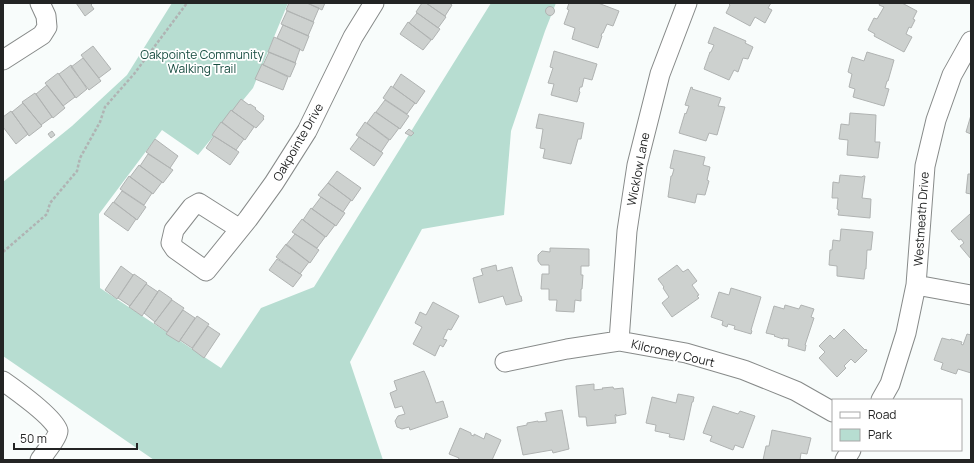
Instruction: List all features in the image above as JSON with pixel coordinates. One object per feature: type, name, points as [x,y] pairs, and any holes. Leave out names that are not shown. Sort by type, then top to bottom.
[{"type":"street","points":[[3,60],[42,35],[46,27],[46,16],[40,3]]},
{"type":"street","name":"Oakpointe Drive","points":[[240,229],[199,203],[192,207],[174,230],[171,243],[175,249],[206,270],[240,229],[274,183],[307,131],[353,37],[374,3]]},
{"type":"street","name":"Wicklow Lane","points":[[619,341],[626,231],[637,165],[660,74],[688,3]]},
{"type":"street","name":"Westmeath Drive","points":[[882,399],[890,384],[906,333],[916,285],[925,166],[936,120],[952,75],[971,41]]},
{"type":"street","points":[[916,285],[971,295]]},
{"type":"street","name":"Kilcroney Court","points":[[505,362],[567,349],[619,341],[686,353],[744,370],[796,391],[832,411]]},
{"type":"street","points":[[3,381],[37,407],[52,421],[58,430],[56,437],[40,460]]},
{"type":"street","points":[[844,460],[850,451]]},
{"type":"path","points":[[3,252],[48,214],[50,203],[77,171],[80,158],[100,122],[105,107],[134,74],[187,3]]},
{"type":"green space","name":"Oakpointe Community Walking Trail","points":[[172,3],[288,3],[253,88],[198,155],[162,130],[99,214],[100,288],[221,368],[261,308],[314,287],[491,3],[556,3],[511,131],[504,215],[422,229],[350,362],[383,460],[154,460],[3,356],[3,182],[72,126],[127,75]]},
{"type":"building","points":[[76,3],[93,3],[91,5],[94,9],[85,16]]},
{"type":"building","points":[[289,3],[307,3],[319,8],[313,22],[286,10]]},
{"type":"building","points":[[307,3],[325,3],[322,10]]},
{"type":"building","points":[[422,3],[426,3],[446,17],[438,28],[416,12]]},
{"type":"building","points":[[426,3],[449,3],[452,5],[445,16]]},
{"type":"building","points":[[569,3],[598,3],[619,11],[613,26],[607,24],[602,33],[598,48],[572,39],[575,28],[564,24],[569,10],[567,9]]},
{"type":"building","points":[[730,3],[771,3],[768,8],[772,10],[765,23],[755,17],[750,26],[726,13]]},
{"type":"building","points":[[880,3],[902,3],[917,11],[913,19],[915,20],[911,28],[909,27],[906,34],[912,37],[904,52],[874,36],[875,34],[868,30],[874,18],[877,19],[884,7],[879,5]]},
{"type":"building","points":[[550,6],[555,11],[550,16],[545,11]]},
{"type":"building","points":[[287,11],[314,22],[308,36],[281,24]]},
{"type":"building","points":[[417,13],[440,29],[432,40],[409,23]]},
{"type":"building","points":[[408,22],[431,40],[423,50],[400,34]]},
{"type":"building","points":[[283,25],[309,36],[303,51],[277,38]]},
{"type":"building","points":[[714,27],[746,41],[745,43],[753,47],[748,59],[743,58],[738,72],[734,70],[729,80],[704,69],[714,45],[708,43]]},
{"type":"building","points":[[274,37],[300,49],[295,63],[268,52]]},
{"type":"building","points":[[93,46],[111,69],[99,78],[81,55]]},
{"type":"building","points":[[554,51],[597,64],[592,80],[584,78],[582,87],[580,87],[577,102],[551,95],[554,84],[548,83],[553,68],[550,67]]},
{"type":"building","points":[[269,52],[296,63],[290,77],[263,65]]},
{"type":"building","points":[[867,52],[894,60],[885,88],[889,89],[884,106],[853,97],[855,89],[849,87],[852,74],[848,72],[852,57],[864,61]]},
{"type":"building","points":[[83,58],[101,81],[89,90],[71,67]]},
{"type":"building","points":[[262,64],[288,77],[283,90],[255,79]]},
{"type":"building","points":[[71,65],[87,89],[76,98],[59,74]]},
{"type":"building","points":[[58,73],[75,97],[63,106],[45,83]]},
{"type":"building","points":[[401,74],[425,91],[416,104],[393,87]]},
{"type":"building","points":[[47,85],[65,108],[53,118],[36,94]]},
{"type":"building","points":[[391,86],[415,103],[407,114],[383,98]]},
{"type":"building","points":[[691,87],[693,88],[692,89],[721,98],[718,106],[725,107],[717,135],[709,133],[706,141],[679,133],[685,113],[686,114],[689,106],[685,105]]},
{"type":"building","points":[[35,93],[52,117],[41,125],[22,102]]},
{"type":"building","points":[[241,99],[256,108],[255,109],[264,116],[264,119],[256,128],[232,111]]},
{"type":"building","points":[[385,100],[409,116],[400,129],[376,112]]},
{"type":"building","points":[[23,103],[42,126],[29,136],[12,112]]},
{"type":"building","points":[[231,110],[254,127],[245,140],[222,122]]},
{"type":"building","points":[[11,111],[28,134],[16,144],[3,127],[3,117]]},
{"type":"building","points":[[375,112],[399,128],[390,140],[367,123]]},
{"type":"building","points":[[850,113],[876,115],[875,142],[880,142],[878,158],[847,155],[848,140],[839,139],[841,124],[849,125]]},
{"type":"building","points":[[539,114],[584,123],[581,139],[578,139],[571,164],[543,158],[545,149],[540,148],[543,129],[536,128]]},
{"type":"building","points":[[971,115],[971,134],[966,132]]},
{"type":"building","points":[[221,122],[244,139],[236,150],[212,135]]},
{"type":"building","points":[[365,122],[389,140],[381,152],[356,135]]},
{"type":"building","points":[[409,129],[414,133],[411,136],[405,133]]},
{"type":"building","points":[[52,131],[55,135],[51,138],[48,134]]},
{"type":"building","points":[[214,136],[239,152],[230,165],[206,148]]},
{"type":"building","points":[[359,137],[383,153],[374,166],[350,149]]},
{"type":"building","points":[[155,139],[178,156],[170,168],[146,152]]},
{"type":"building","points":[[674,150],[705,157],[703,165],[710,167],[707,180],[709,181],[705,195],[697,194],[695,203],[668,197],[671,176],[674,169],[670,168]]},
{"type":"building","points":[[148,154],[173,170],[163,183],[140,166]]},
{"type":"building","points":[[139,165],[162,182],[153,194],[130,177]]},
{"type":"building","points":[[337,171],[361,188],[352,201],[328,183]]},
{"type":"building","points":[[968,174],[971,174],[971,194],[966,193]]},
{"type":"building","points":[[840,175],[865,176],[862,198],[871,199],[870,218],[838,215],[838,198],[832,198],[833,182],[839,183]]},
{"type":"building","points":[[129,176],[152,193],[144,205],[120,189]]},
{"type":"building","points":[[328,183],[351,200],[343,212],[318,195]]},
{"type":"building","points":[[122,191],[146,207],[137,220],[114,202]]},
{"type":"building","points":[[321,197],[345,213],[336,226],[312,209]]},
{"type":"building","points":[[113,202],[136,219],[128,231],[104,214]]},
{"type":"building","points":[[311,208],[335,225],[326,237],[303,220]]},
{"type":"building","points":[[970,214],[971,259],[960,246],[964,243],[951,231]]},
{"type":"building","points":[[302,219],[325,237],[317,248],[292,232]]},
{"type":"building","points":[[841,229],[873,232],[871,250],[867,250],[864,279],[837,276],[837,266],[829,265],[830,250],[832,250],[833,240],[840,241]]},
{"type":"building","points":[[295,234],[319,250],[310,263],[286,245]]},
{"type":"building","points":[[286,244],[309,262],[300,274],[276,257]]},
{"type":"building","points":[[550,248],[589,249],[589,266],[581,266],[581,275],[583,275],[581,301],[575,300],[574,312],[556,311],[557,300],[549,300],[549,289],[541,289],[542,274],[549,274],[549,265],[541,265],[538,261],[538,255],[542,251],[550,252]]},
{"type":"building","points":[[277,259],[302,275],[293,287],[269,270]]},
{"type":"building","points":[[496,265],[497,271],[512,267],[522,301],[506,305],[503,296],[479,303],[473,278],[483,275],[481,269]]},
{"type":"building","points":[[677,265],[683,272],[688,269],[697,281],[692,285],[699,295],[697,296],[699,298],[672,317],[662,303],[669,297],[658,279]]},
{"type":"building","points":[[121,266],[133,275],[117,299],[105,290]]},
{"type":"building","points":[[134,274],[147,283],[130,306],[118,298]]},
{"type":"building","points":[[146,284],[158,292],[142,316],[129,307]]},
{"type":"building","points":[[731,288],[761,297],[751,334],[734,329],[735,326],[728,324],[727,327],[722,325],[723,321],[711,317],[719,292],[729,295]]},
{"type":"building","points":[[159,290],[172,299],[155,322],[144,313]]},
{"type":"building","points":[[172,300],[184,308],[167,332],[154,323]]},
{"type":"building","points":[[433,302],[459,316],[451,330],[448,329],[443,339],[447,340],[443,347],[440,345],[435,356],[413,344],[422,327],[415,323],[420,312],[426,315]]},
{"type":"building","points":[[785,305],[799,309],[801,305],[814,309],[811,317],[814,318],[805,345],[805,351],[788,346],[789,339],[783,339],[766,333],[774,306],[784,309]]},
{"type":"building","points":[[183,310],[195,318],[179,342],[166,334]]},
{"type":"building","points":[[197,316],[209,324],[192,348],[180,340]]},
{"type":"building","points":[[208,326],[220,334],[204,358],[192,349]]},
{"type":"building","points":[[844,329],[867,351],[855,363],[851,359],[844,366],[846,368],[837,377],[819,358],[825,352],[819,346],[830,335],[834,339]]},
{"type":"building","points":[[967,334],[971,335],[971,373],[958,369],[956,374],[941,369],[943,363],[934,360],[942,338],[962,342],[961,344],[963,345]]},
{"type":"building","points":[[424,371],[436,403],[443,401],[448,417],[410,430],[409,427],[402,429],[397,427],[395,421],[398,416],[405,414],[402,406],[395,408],[390,393],[397,390],[394,381]]},
{"type":"building","points":[[594,384],[594,390],[613,387],[614,389],[623,388],[626,414],[616,416],[616,414],[615,415],[616,423],[587,426],[586,417],[579,417],[576,386]]},
{"type":"building","points":[[678,394],[694,397],[684,440],[669,437],[670,434],[655,431],[656,425],[646,423],[652,397],[676,403]]},
{"type":"building","points":[[713,406],[738,414],[740,411],[755,416],[743,448],[735,445],[733,450],[710,441],[712,436],[703,433]]},
{"type":"building","points":[[562,410],[569,449],[553,453],[552,450],[523,455],[517,427],[527,425],[527,423],[547,421],[545,413]]},
{"type":"building","points":[[460,428],[471,433],[471,435],[474,436],[474,434],[484,439],[486,433],[501,440],[492,460],[458,460],[459,458],[449,454]]},
{"type":"building","points":[[772,430],[811,438],[807,454],[801,453],[800,460],[763,460],[766,446],[769,446]]}]
